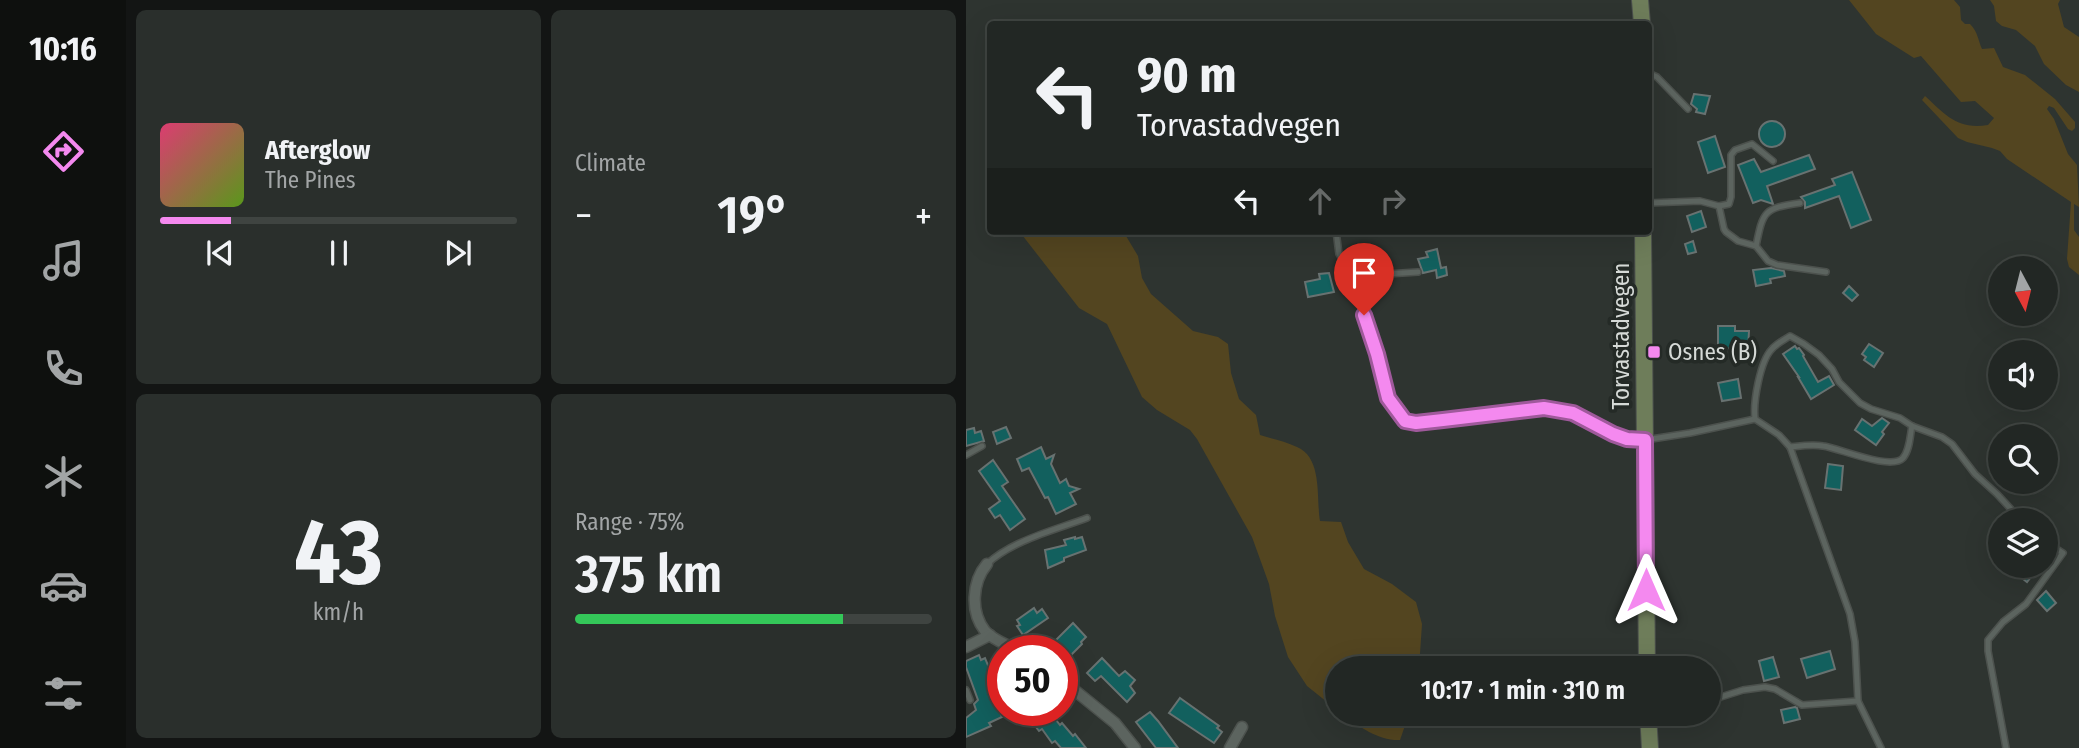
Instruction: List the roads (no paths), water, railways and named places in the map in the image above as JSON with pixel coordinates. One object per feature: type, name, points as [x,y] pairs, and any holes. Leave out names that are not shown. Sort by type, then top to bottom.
[{"type":"main road","points":[[1640,0],[1642,21]]},
{"type":"main road","name":"Torvastadvegen","points":[[1643,235],[1647,656]]},
{"type":"main road","points":[[1649,726],[1650,748]]},
{"type":"street","points":[[987,564],[978,577],[974,593],[979,618],[984,630],[990,635]]},
{"type":"street","points":[[966,647],[987,636]]},
{"type":"street","points":[[1078,693],[1115,723],[1135,748]]},
{"type":"street","points":[[1230,748],[1241,727]]},
{"type":"lane","points":[[1652,75],[1657,77],[1688,109]]},
{"type":"lane","points":[[1652,203],[1700,201],[1719,206],[1729,204],[1731,155],[1735,150],[1752,144],[1773,161]]},
{"type":"lane","points":[[1756,246],[1766,212],[1800,203]]},
{"type":"lane","points":[[1719,206],[1726,232],[1738,241],[1756,246],[1768,261],[1777,265],[1826,272]]},
{"type":"lane","name":"Torvastadvegen","points":[[1337,235],[1339,254],[1356,282],[1388,398],[1405,421],[1416,423],[1544,408],[1573,413],[1627,439],[1645,440],[1755,419]]},
{"type":"lane","points":[[1356,282],[1388,274],[1418,272]]},
{"type":"lane","points":[[1881,748],[1858,701],[1855,642],[1850,614],[1790,447],[1779,435],[1755,419],[1760,372],[1771,349],[1790,336],[1804,344],[1819,355],[1832,369],[1839,382],[1860,403],[1871,410],[1900,418],[1952,444],[1975,474],[2010,508]]},
{"type":"lane","points":[[1790,447],[1821,445],[1855,455],[1897,461],[1903,458],[1909,446],[1912,426]]},
{"type":"lane","points":[[966,455],[982,446]]},
{"type":"lane","points":[[987,564],[1024,542],[1087,518]]},
{"type":"lane","points":[[2006,748],[1988,640],[2003,622],[2026,604],[2045,578]]},
{"type":"lane","points":[[1721,697],[1766,687],[1775,688],[1802,705],[1858,701]]},
{"type":"lane","points":[[966,690],[970,700]]},
{"type":"place","name":"Osnes (B)","points":[[1654,352]]}]
